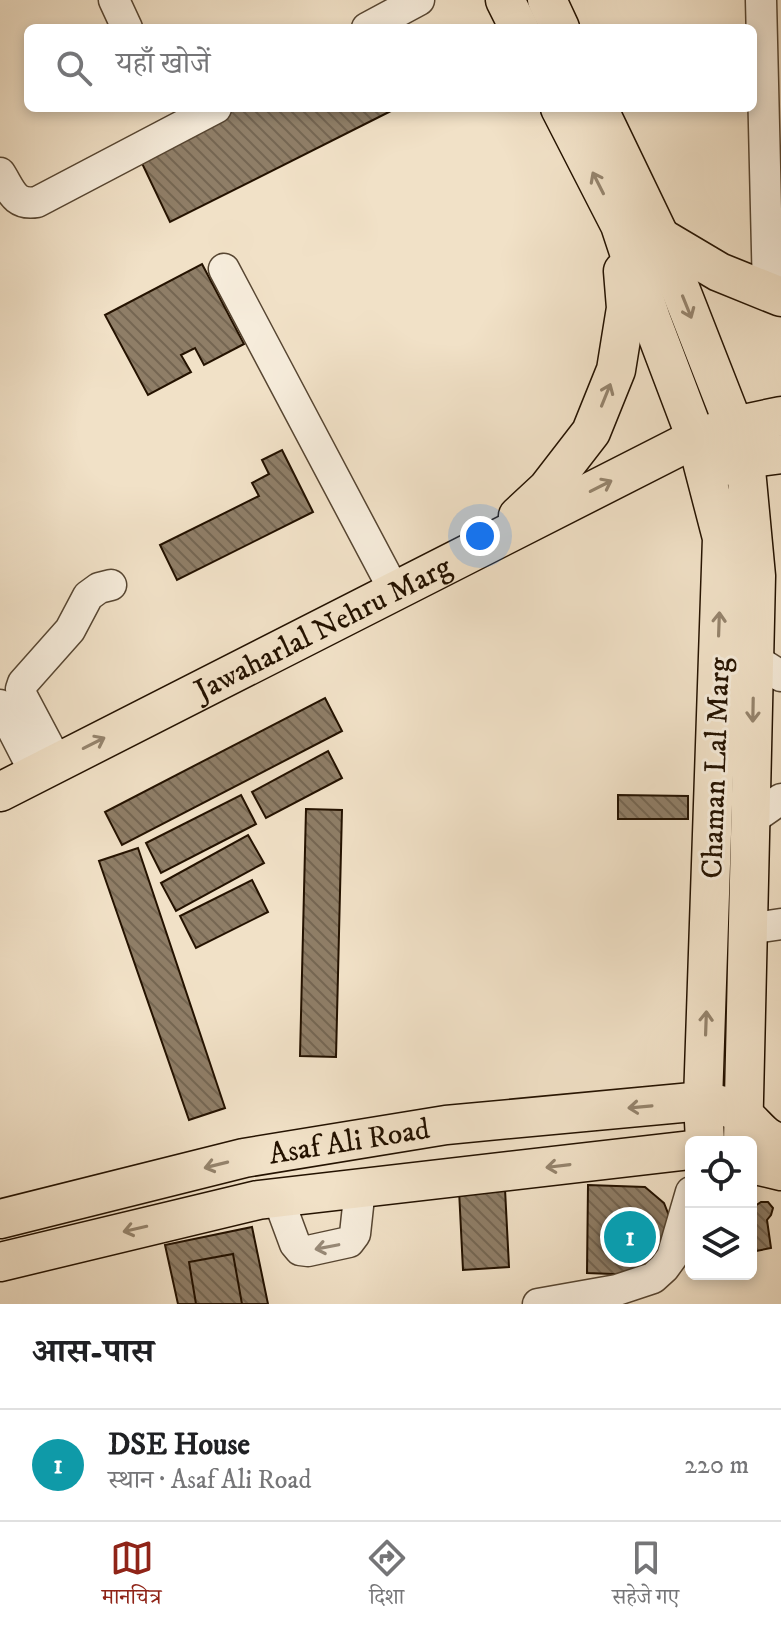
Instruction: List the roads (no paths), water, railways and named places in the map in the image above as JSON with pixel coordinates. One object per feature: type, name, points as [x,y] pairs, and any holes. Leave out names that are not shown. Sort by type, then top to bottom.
[{"type":"main road","points":[[505,0],[517,24]]},
{"type":"main road","points":[[547,0],[558,24]]},
{"type":"main road","points":[[489,542],[547,489],[591,432],[616,370],[626,308],[620,225],[562,112]]},
{"type":"main road","points":[[600,112],[660,237],[753,446],[756,576]]},
{"type":"main road","name":"Chaman Lal Marg","points":[[620,225],[701,455],[722,538],[703,1101]]},
{"type":"main road","points":[[660,237],[719,272],[774,295]]},
{"type":"main road","name":"Jawaharlal Nehru Marg","points":[[0,792],[489,542],[701,455],[753,446],[781,416]]},
{"type":"main road","points":[[756,576],[781,538]]},
{"type":"main road","name":"Chaman Lal Marg","points":[[756,576],[768,668],[765,926],[767,1153]]},
{"type":"main road","points":[[703,1101],[705,1136]]},
{"type":"main road","name":"Asaf Ali Road","points":[[0,1219],[259,1155],[446,1125],[703,1101],[726,1106],[767,1153]]},
{"type":"main road","name":"Asaf Ali Road","points":[[0,1262],[258,1200],[685,1151]]},
{"type":"street","points":[[114,0],[125,24]]},
{"type":"street","points":[[374,24],[419,0]]},
{"type":"street","points":[[761,0],[774,295]]},
{"type":"street","points":[[0,173],[17,200],[26,204],[37,202],[171,119],[200,112]]},
{"type":"street","points":[[224,269],[394,590]]},
{"type":"street","points":[[46,767],[22,696],[23,683],[76,622],[88,596],[99,588],[111,585]]},
{"type":"street","points":[[0,705],[46,767]]},
{"type":"street","points":[[278,1198],[295,1244],[300,1250],[308,1251],[349,1242],[355,1234],[360,1188]]},
{"type":"street","points":[[538,1304],[617,1290],[653,1278],[672,1257],[686,1208]]},
{"type":"place","name":"DSE House","points":[[630,1237]]}]
